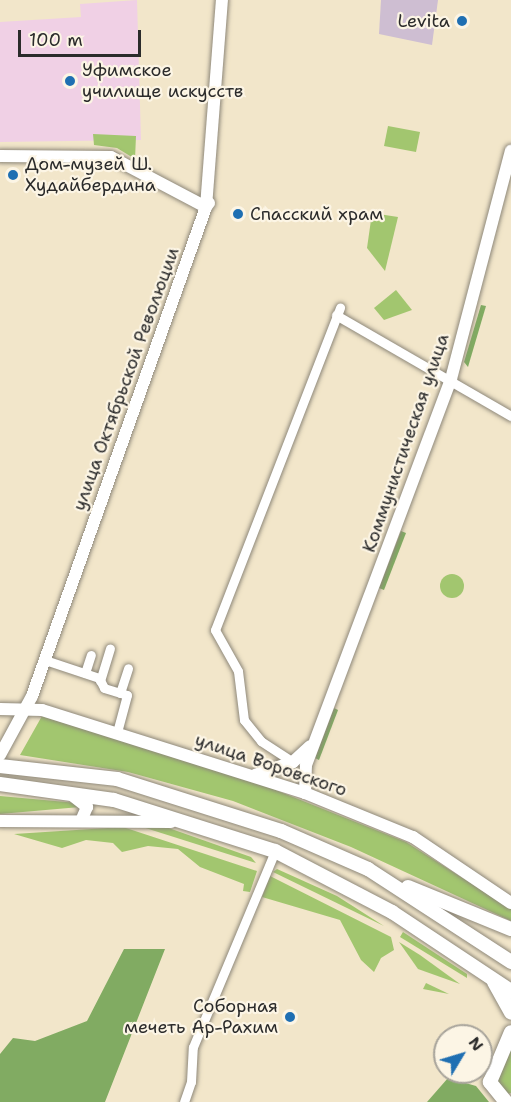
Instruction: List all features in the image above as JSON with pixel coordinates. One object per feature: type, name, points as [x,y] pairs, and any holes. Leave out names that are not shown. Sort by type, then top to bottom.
[{"type":"main road","points":[[0,766],[117,779],[282,831],[511,929]]},
{"type":"main road","points":[[0,784],[49,788],[202,825],[274,851],[392,912],[511,991]]},
{"type":"main road","points":[[368,869],[511,962]]},
{"type":"main road","points":[[491,978],[511,1013]]},
{"type":"main road","points":[[506,1102],[490,1082],[509,1038]]},
{"type":"street","name":"улица Октябрьской Революции","points":[[0,755],[26,709],[45,660],[207,207],[222,0]]},
{"type":"street","points":[[0,156],[111,157],[207,207],[213,195],[228,0]]},
{"type":"street","name":"Коммунистическая улица","points":[[305,792],[302,777],[451,379],[510,156]]},
{"type":"street","points":[[293,762],[261,741],[244,720],[238,671],[215,630],[338,311],[511,416]]},
{"type":"street","points":[[100,681],[110,650]]},
{"type":"street","points":[[85,673],[91,655]]},
{"type":"street","points":[[45,660],[85,673],[100,681],[104,688],[127,695],[117,733]]},
{"type":"street","points":[[120,693],[128,668]]},
{"type":"street","name":"улица Воровского","points":[[0,709],[26,709],[117,733],[305,792],[413,837],[511,903]]},
{"type":"street","name":"Коммунистическая улица","points":[[255,776],[293,762],[315,741]]},
{"type":"street","points":[[49,788],[85,803],[82,819]]},
{"type":"street","points":[[0,821],[82,819],[202,825]]},
{"type":"street","points":[[184,1102],[191,1082],[193,1047],[274,851]]},
{"type":"shaded area","name":"Уфимское училище искусств","points":[[137,0],[141,140],[0,142],[0,22],[81,17],[80,4]]},
{"type":"shaded area","points":[[381,0],[438,0],[432,45],[379,34]]},
{"type":"green space","points":[[388,126],[420,132],[416,152],[384,146]]},
{"type":"green space","points":[[93,134],[136,136],[135,159],[117,148],[94,145]]},
{"type":"green space","points":[[372,213],[398,217],[385,271],[367,248]]},
{"type":"green space","points":[[396,290],[412,310],[384,320],[374,308]]},
{"type":"green space","points":[[481,305],[486,306],[468,367],[464,362]]},
{"type":"green space","points":[[401,531],[406,533],[384,590],[379,588]]},
{"type":"green space","points":[[452,574],[460,578],[464,586],[460,594],[452,598],[444,594],[440,586],[444,578]]},
{"type":"green space","points":[[334,708],[338,710],[319,760],[315,758]]},
{"type":"green space","points":[[42,716],[263,785],[406,842],[511,909],[511,921],[351,847],[233,801],[128,772],[20,755]]},
{"type":"green space","points":[[0,796],[77,803],[80,807],[0,814]]},
{"type":"green space","points":[[136,825],[163,826],[251,857],[256,863]]},
{"type":"green space","points":[[123,827],[257,871],[250,892],[243,891],[244,884],[200,867],[178,849],[148,846],[122,852],[113,843],[86,840],[62,848],[14,834]]},
{"type":"green space","points":[[277,869],[337,896],[384,926],[273,872]]},
{"type":"green space","points":[[270,876],[391,937],[394,950],[381,958],[374,972],[361,960],[340,920],[262,897]]},
{"type":"green space","points":[[403,932],[467,974],[467,978],[400,937]]},
{"type":"green space","points":[[399,942],[420,955],[460,984],[418,969]]},
{"type":"green space","points":[[124,949],[165,949],[105,1102],[0,1102],[0,1054],[13,1038],[35,1041],[87,1021]]},
{"type":"green space","points":[[426,983],[449,994],[423,989]]},
{"type":"green space","points":[[511,1047],[511,1093],[507,1094],[495,1082]]},
{"type":"green space","points":[[443,1084],[469,1084],[476,1086],[489,1102],[427,1102]]},
{"type":"place","name":"Levita","points":[[462,21]]},
{"type":"place","name":"Уфимское училище искусств","points":[[70,81]]},
{"type":"place","name":"Дом-музей Ш. Худайбердина","points":[[13,175]]},
{"type":"place","name":"Спасский храм","points":[[238,214]]},
{"type":"place","name":"Соборная мечеть Ар-Рахим","points":[[290,1017]]}]
